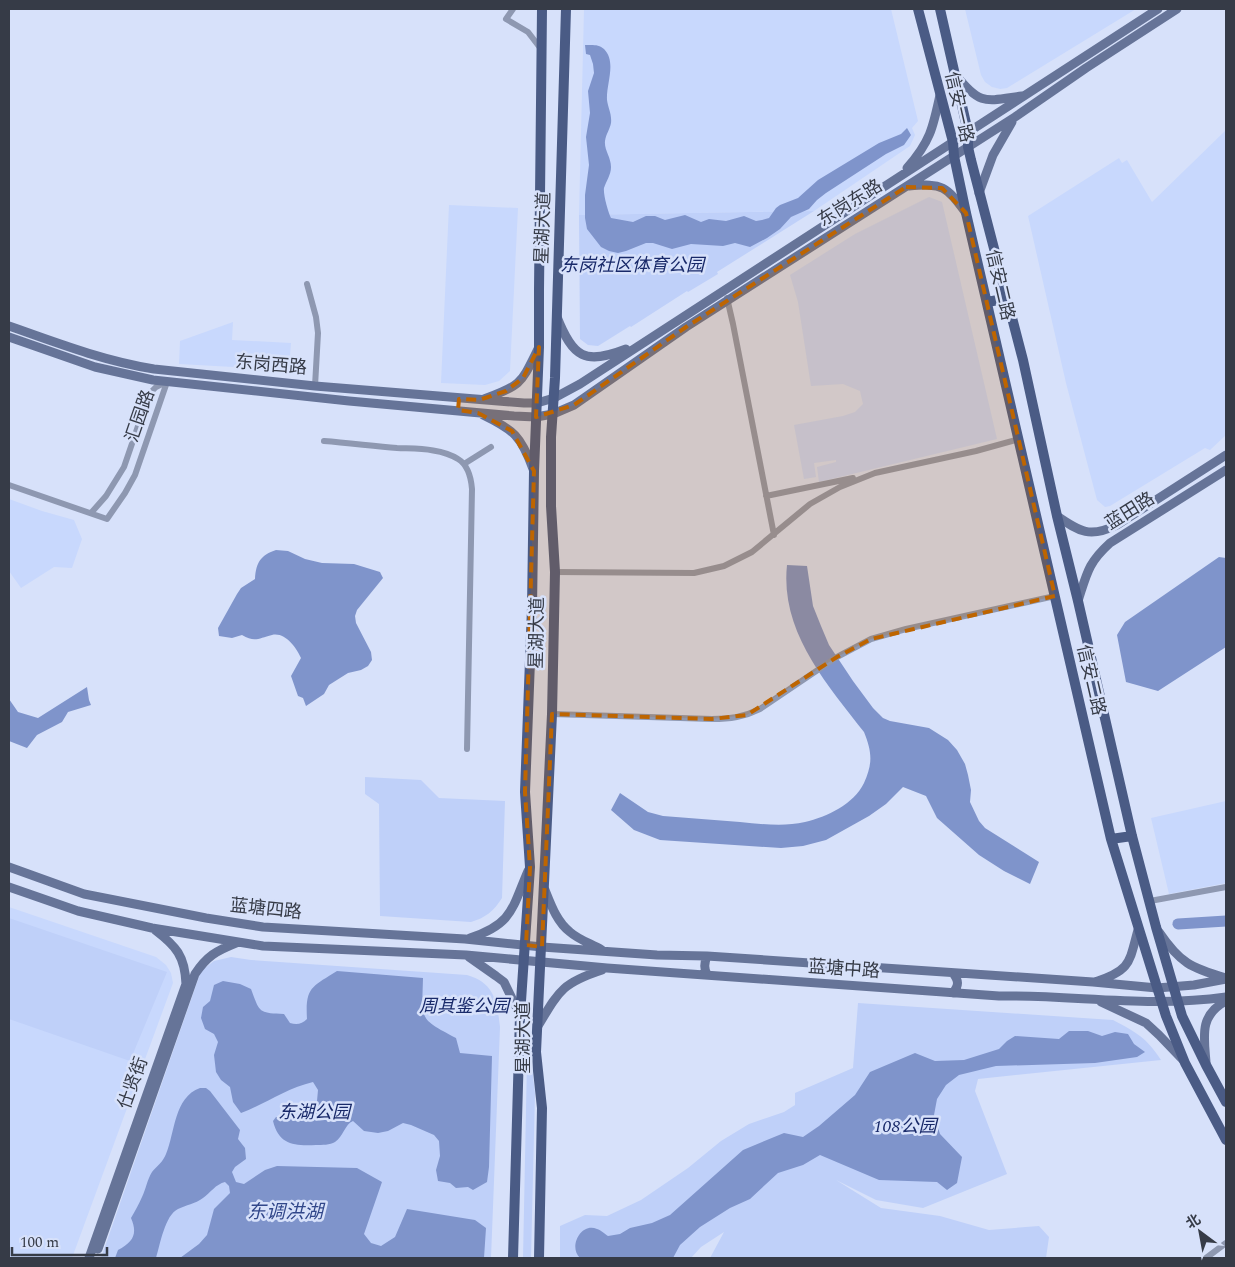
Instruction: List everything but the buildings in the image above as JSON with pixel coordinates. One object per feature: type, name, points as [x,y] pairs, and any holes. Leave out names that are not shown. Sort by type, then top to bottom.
[{"type":"main road","name":"星湖大道","points":[[513,1258],[520,1016],[530,867],[525,792],[539,347],[542,9]]},
{"type":"main road","name":"星湖大道","points":[[539,1258],[542,1108],[536,1052],[552,714],[555,572],[552,506],[553,414],[566,9]]},
{"type":"main road","name":"信安一路","points":[[918,9],[953,142],[954,156],[966,213]]},
{"type":"main road","name":"信安一路","points":[[940,9],[956,74],[968,132],[968,147],[979,193]]},
{"type":"main road","name":"东岗东路","points":[[537,403],[554,398],[580,384],[1158,9]]},
{"type":"main road","name":"东岗东路","points":[[536,417],[553,414],[574,406],[686,327],[1015,117],[1086,68],[1178,9]]},
{"type":"main road","points":[[928,42],[947,39]]},
{"type":"main road","points":[[956,74],[972,94],[985,100],[1025,96]]},
{"type":"main road","points":[[900,176],[917,156],[932,132],[940,95]]},
{"type":"main road","points":[[979,193],[999,142],[1015,117]]},
{"type":"main road","points":[[990,118],[996,129]]},
{"type":"main road","points":[[925,160],[931,171]]},
{"type":"main road","points":[[906,187],[928,185],[942,188],[955,198],[966,213]]},
{"type":"main road","name":"信安二路","points":[[979,193],[1022,360],[1132,836],[1156,926],[1182,1016],[1226,1102]]},
{"type":"main road","name":"信安二路","points":[[966,213],[1111,839],[1161,1002],[1185,1063],[1226,1140]]},
{"type":"main road","points":[[988,302],[1007,298]]},
{"type":"main road","points":[[557,317],[563,332],[571,344],[581,353],[592,358],[607,357],[642,343]]},
{"type":"main road","name":"东岗西路","points":[[9,326],[70,348],[127,365],[182,373],[316,386],[459,399],[537,403]]},
{"type":"main road","name":"东岗西路","points":[[9,337],[95,366],[153,380],[350,401],[536,417]]},
{"type":"main road","points":[[479,400],[506,391],[518,383],[523,378],[539,347]]},
{"type":"main road","points":[[458,410],[459,399]]},
{"type":"main road","points":[[478,413],[505,426],[517,436],[525,448],[534,471]]},
{"type":"main road","name":"蓝田路","points":[[1057,516],[1071,527],[1087,533],[1103,532],[1226,455]]},
{"type":"main road","name":"蓝田路","points":[[1078,601],[1089,566],[1095,556],[1121,534],[1226,470]]},
{"type":"main road","points":[[533,505],[541,503],[552,506]]},
{"type":"main road","points":[[1111,839],[1132,836]]},
{"type":"main road","name":"蓝塘四路","points":[[9,867],[84,894],[263,927],[465,940],[526,946]]},
{"type":"main road","points":[[465,940],[494,928],[508,916],[530,867]]},
{"type":"main road","name":"蓝塘四路","points":[[9,887],[78,910],[152,928],[263,946],[313,950],[466,955],[525,960]]},
{"type":"main road","points":[[545,890],[564,927],[576,937],[604,951]]},
{"type":"main road","points":[[78,910],[84,894]]},
{"type":"main road","points":[[1156,926],[1170,949],[1187,964],[1226,978]]},
{"type":"main road","name":"仕贤街","points":[[89,1258],[186,984],[182,957],[172,943],[152,928]]},
{"type":"main road","points":[[313,950],[325,944],[323,935],[314,930]]},
{"type":"main road","points":[[1093,982],[1113,976],[1126,965],[1132,955],[1138,930]]},
{"type":"main road","points":[[95,1258],[195,974],[204,961],[216,951],[236,942]]},
{"type":"main road","name":"蓝塘中路","points":[[526,946],[707,956],[1093,982],[1156,988],[1200,984],[1226,978]]},
{"type":"main road","points":[[466,955],[504,982],[520,1016]]},
{"type":"main road","points":[[707,956],[704,962],[704,969],[707,975]]},
{"type":"main road","name":"蓝塘中路","points":[[525,960],[607,968],[953,993],[1098,1001],[1198,1001],[1226,997]]},
{"type":"main road","points":[[538,1026],[564,988],[578,978],[607,968]]},
{"type":"main road","points":[[953,973],[958,980],[958,987],[953,993]]},
{"type":"main road","points":[[1098,1001],[1146,1023],[1160,1035],[1185,1063]]},
{"type":"main road","points":[[1206,1065],[1204,1037],[1207,1020],[1213,1011],[1226,1001]]},
{"type":"main road","points":[[520,1051],[536,1052]]},
{"type":"street","points":[[513,9],[506,20],[528,32],[542,50]]},
{"type":"street","points":[[307,284],[316,317],[318,333],[316,386]]},
{"type":"street","points":[[723,291],[728,300],[774,534]]},
{"type":"street","name":"汇园路","points":[[167,382],[135,475],[125,493],[107,519],[91,514],[106,496],[124,466],[149,394],[156,387],[167,382]]},
{"type":"street","points":[[766,496],[875,474],[976,451],[1019,439]]},
{"type":"street","points":[[324,441],[431,451],[448,454],[464,464],[471,480],[472,489],[467,749]]},
{"type":"street","points":[[464,464],[491,447]]},
{"type":"street","points":[[555,572],[694,574],[724,566],[752,552],[810,504],[840,487],[875,474]]},
{"type":"street","points":[[9,485],[91,514]]},
{"type":"street","points":[[552,714],[712,719],[734,718],[747,715],[760,709],[809,675],[858,645],[889,634],[1055,596]]},
{"type":"street","points":[[1150,901],[1226,887]]},
{"type":"street","points":[[1206,1258],[1226,1243]]},
{"type":"highlighted area","points":[[906,187],[942,188],[966,213],[1055,596],[871,639],[837,657],[747,715],[712,719],[552,714],[542,947],[526,945],[530,867],[525,792],[534,471],[512,431],[478,413],[458,410],[459,399],[479,400],[506,391],[523,378],[539,347],[536,417],[574,405],[686,327]]},
{"type":"shaded area","points":[[584,9],[891,9],[918,121],[912,128],[915,135],[910,146],[814,211],[579,215]]},
{"type":"shaded area","points":[[965,9],[1136,9],[1007,88],[1000,89],[992,87],[985,82],[981,75]]},
{"type":"shaded area","points":[[1226,130],[1226,435],[1210,450],[1205,448],[1110,506],[1105,507],[1097,500],[1066,383],[1028,216],[1119,158],[1122,163],[1127,160],[1152,202]]},
{"type":"shaded area","points":[[929,197],[942,202],[997,439],[819,482],[817,467],[836,462],[836,460],[814,463],[816,477],[804,479],[794,425],[843,416],[855,412],[863,404],[860,391],[843,384],[811,386],[798,302],[790,275],[855,234]]},
{"type":"shaded area","points":[[449,205],[518,208],[510,371],[499,381],[485,385],[441,383]]},
{"type":"shaded area","points":[[233,322],[232,340],[291,343],[289,370],[179,364],[180,341]]},
{"type":"shaded area","points":[[9,499],[74,520],[82,539],[72,568],[54,567],[21,588],[9,571]]},
{"type":"shaded area","points":[[1226,801],[1226,883],[1169,894],[1151,818]]},
{"type":"shaded area","points":[[9,907],[156,957],[166,965],[171,973],[173,983],[72,1258],[9,1258]]},
{"type":"green space","name":"东岗社区体育公园","points":[[814,211],[717,272],[718,274],[598,346],[588,345],[580,339],[579,215]]},
{"type":"green space","points":[[365,777],[421,780],[439,798],[505,801],[502,898],[496,907],[485,916],[471,922],[380,916],[379,804],[365,794]]},
{"type":"green space","points":[[9,918],[167,972],[130,1061],[9,1019]]},
{"type":"green space","name":"东湖公园","points":[[231,957],[467,975],[484,983],[489,988],[498,1009],[500,1027],[491,1258],[101,1258],[201,971],[214,961]]},
{"type":"green space","name":"108公园","points":[[858,1003],[1113,1020],[1140,1036],[1156,1052],[1161,1060],[978,1079],[975,1091],[1007,1174],[923,1208],[876,1200],[836,1180],[881,1208],[940,1216],[989,1230],[1039,1226],[1049,1237],[1046,1258],[710,1258],[724,1232],[701,1247],[691,1258],[560,1258],[560,1226],[585,1215],[607,1216],[641,1200],[688,1168],[721,1141],[749,1124],[784,1112],[795,1105],[795,1093],[853,1068]]},
{"type":"green space","points":[[527,1060],[531,1060],[535,1093],[531,1258],[523,1258]]},
{"type":"water","points":[[585,45],[602,47],[610,60],[607,100],[611,123],[605,144],[611,167],[604,191],[611,218],[633,222],[646,216],[655,216],[665,220],[685,215],[701,222],[709,219],[726,221],[744,216],[756,221],[762,220],[769,218],[780,205],[798,198],[818,180],[879,143],[901,134],[907,128],[911,135],[904,145],[886,154],[826,193],[809,209],[791,217],[780,229],[750,247],[735,243],[723,246],[691,244],[672,249],[653,243],[646,243],[618,253],[609,251],[601,247],[587,229],[585,218],[585,195],[589,165],[586,137],[590,113],[588,91],[594,73],[590,55],[586,54]]},
{"type":"water","points":[[276,550],[288,551],[305,559],[322,563],[354,564],[380,572],[383,578],[357,610],[355,616],[356,623],[371,652],[372,660],[368,666],[348,673],[329,685],[324,694],[306,706],[303,698],[298,696],[291,676],[301,658],[286,638],[277,635],[254,639],[242,635],[232,638],[219,636],[218,628],[237,594],[241,588],[255,579],[260,560]]},
{"type":"water","points":[[1219,557],[1226,558],[1226,647],[1158,691],[1126,682],[1117,635],[1125,622]]},
{"type":"water","points":[[787,565],[807,566],[813,606],[829,645],[873,708],[883,718],[890,721],[929,728],[948,740],[957,750],[965,764],[971,790],[970,802],[979,821],[985,828],[1039,862],[1030,884],[1004,871],[979,855],[937,818],[926,796],[903,787],[886,804],[869,816],[826,840],[803,846],[781,848],[660,840],[634,830],[611,810],[620,793],[648,812],[663,816],[781,825],[813,820],[831,813],[854,797],[864,783],[870,763],[867,739],[864,732],[821,675],[798,634],[791,612],[787,589]]},
{"type":"water","points":[[87,687],[91,705],[68,712],[62,722],[37,735],[27,748],[9,741],[9,699],[18,712],[38,718]]},
{"type":"water","points":[[337,971],[423,978],[423,1010],[429,1021],[456,1038],[460,1053],[492,1056],[487,1182],[473,1190],[468,1187],[456,1188],[450,1183],[438,1181],[436,1170],[440,1156],[439,1141],[434,1135],[403,1123],[388,1131],[378,1133],[364,1131],[353,1121],[338,1140],[331,1144],[301,1145],[288,1142],[279,1135],[273,1121],[276,1117],[305,1117],[311,1113],[317,1101],[318,1090],[313,1082],[294,1088],[241,1113],[233,1102],[230,1087],[221,1080],[216,1072],[214,1055],[218,1042],[214,1034],[205,1029],[201,1018],[203,1007],[210,1001],[214,985],[223,981],[240,984],[251,989],[256,1003],[261,1010],[269,1013],[284,1014],[290,1023],[297,1024],[307,1019],[307,1000],[312,989]]},
{"type":"water","points":[[1069,1031],[1088,1031],[1102,1036],[1115,1032],[1128,1034],[1134,1044],[1145,1052],[1137,1057],[1095,1063],[996,1066],[959,1075],[946,1085],[937,1099],[934,1115],[940,1134],[962,1157],[957,1183],[947,1190],[937,1182],[879,1180],[820,1155],[803,1165],[778,1173],[750,1199],[730,1208],[700,1227],[680,1245],[673,1258],[580,1258],[577,1253],[575,1248],[576,1242],[581,1232],[586,1229],[597,1229],[608,1236],[652,1223],[670,1215],[743,1150],[784,1133],[803,1137],[855,1095],[870,1072],[915,1053],[935,1061],[964,1060],[999,1049],[1015,1036],[1059,1039]]},
{"type":"water","name":"东调洪湖","points":[[200,1088],[206,1088],[210,1091],[240,1130],[238,1139],[245,1148],[246,1159],[235,1167],[232,1172],[236,1182],[244,1184],[265,1170],[277,1166],[357,1168],[382,1182],[364,1234],[371,1243],[381,1246],[395,1237],[407,1209],[475,1220],[486,1228],[484,1258],[180,1258],[199,1244],[207,1235],[214,1209],[230,1193],[229,1186],[225,1182],[200,1200],[173,1212],[166,1224],[156,1258],[115,1258],[118,1250],[131,1241],[133,1237],[134,1229],[131,1218],[141,1200],[150,1175],[162,1162],[166,1154],[180,1107],[191,1093]]},
{"type":"waterway","points":[[1178,924],[1226,921]]},
{"type":"park label","name":"周其鉴公园","points":[[464,1006]]}]
